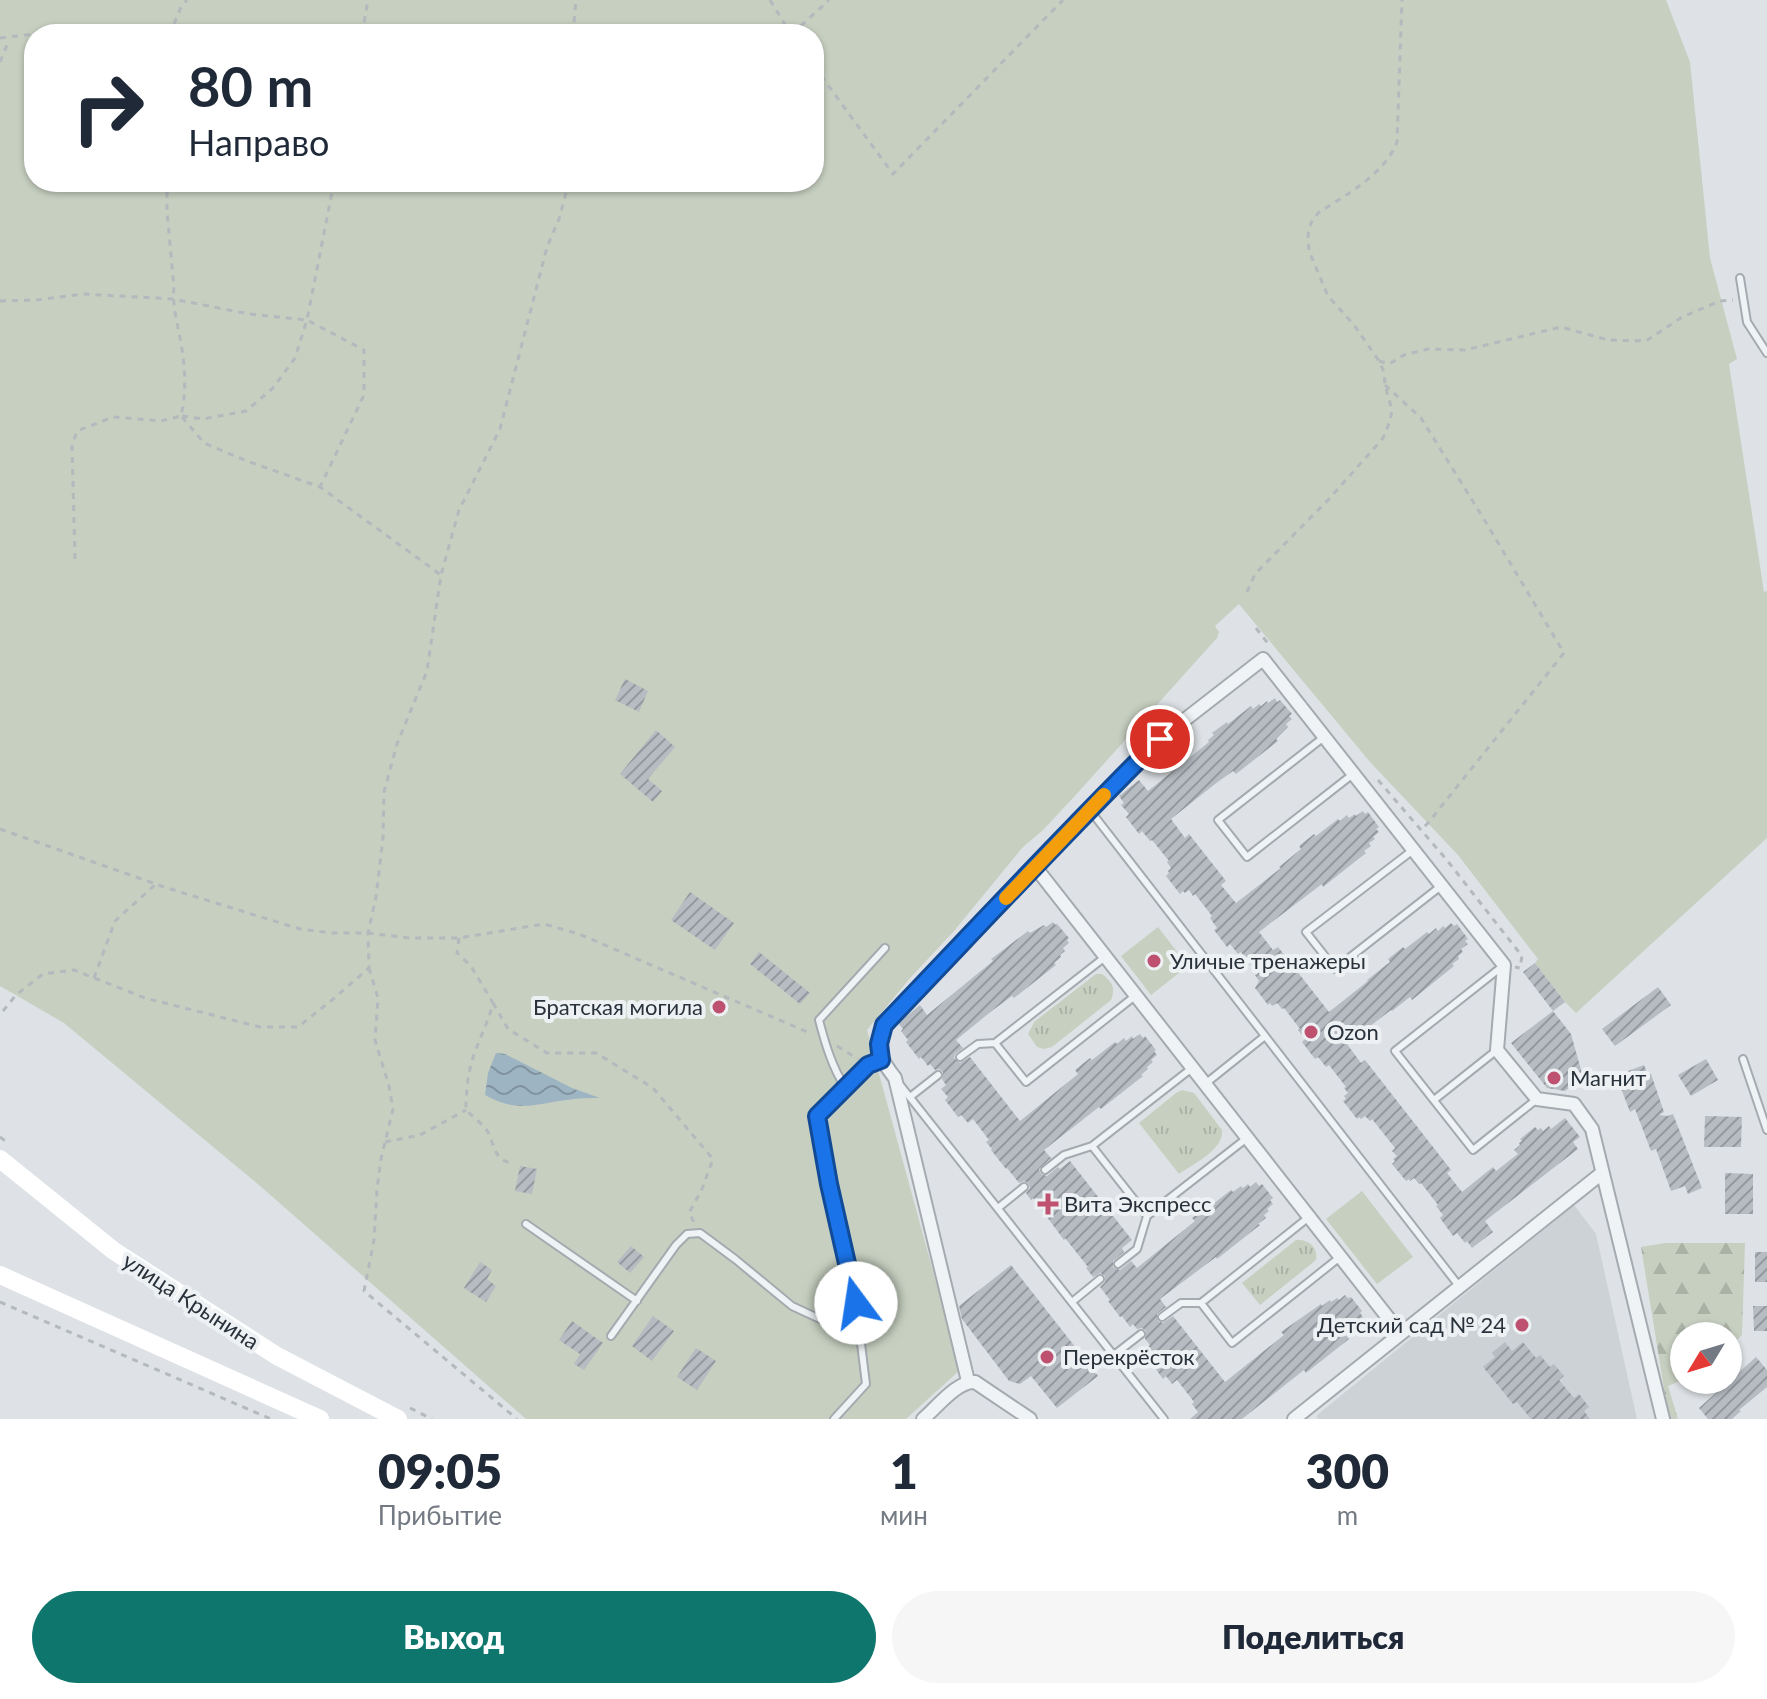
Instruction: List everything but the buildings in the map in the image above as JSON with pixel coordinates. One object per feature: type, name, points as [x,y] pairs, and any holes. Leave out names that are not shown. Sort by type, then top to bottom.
[{"type":"main road","name":"улица Крынина","points":[[6,1152],[114,1251],[277,1356],[402,1412]]},
{"type":"main road","name":"улица Крынина","points":[[0,1275],[320,1419]]},
{"type":"street","points":[[968,1381],[895,1078],[881,1060],[879,1044],[884,1025],[1089,809],[1160,739],[1263,659],[1504,965],[1497,1050],[1537,1099],[1574,1104],[1592,1129],[1663,1419]]},
{"type":"street","points":[[1036,868],[1400,1333]]},
{"type":"street","points":[[1294,1419],[1602,1173]]},
{"type":"street","points":[[923,1419],[968,1381],[975,1382],[1030,1419]]},
{"type":"lane","points":[[1740,278],[1747,322],[1767,353]]},
{"type":"lane","points":[[1324,737],[1218,820],[1237,845],[1247,857],[1354,774]]},
{"type":"lane","points":[[1089,809],[1459,1286]]},
{"type":"lane","points":[[1413,850],[1306,932],[1335,969],[1441,886]]},
{"type":"lane","points":[[845,1087],[838,1077],[819,1020],[885,948]]},
{"type":"lane","points":[[960,1057],[978,1044],[995,1043],[1105,957]]},
{"type":"lane","points":[[1504,965],[1395,1051],[1473,1150],[1537,1099]]},
{"type":"lane","points":[[995,1043],[1026,1082],[1136,996]]},
{"type":"lane","points":[[1205,1084],[1265,1036]]},
{"type":"lane","points":[[1434,1100],[1497,1050]]},
{"type":"lane","points":[[1743,1059],[1767,1130]]},
{"type":"lane","points":[[834,1419],[866,1384],[856,1303],[817,1116],[868,1065],[881,1060]]},
{"type":"lane","points":[[1045,1170],[1064,1155],[1092,1146],[1192,1068]]},
{"type":"lane","points":[[910,1097],[938,1075]]},
{"type":"lane","points":[[895,1078],[1164,1419]]},
{"type":"lane","points":[[1118,1264],[1137,1249],[1147,1216],[1247,1138]]},
{"type":"lane","points":[[1092,1146],[1147,1216]]},
{"type":"lane","points":[[998,1208],[1024,1187]]},
{"type":"lane","points":[[1162,1317],[1181,1303],[1201,1303],[1309,1217]]},
{"type":"lane","points":[[526,1224],[637,1301]]},
{"type":"lane","points":[[611,1336],[687,1234],[700,1233],[792,1306],[820,1319],[856,1303]]},
{"type":"lane","points":[[1201,1303],[1232,1343],[1340,1257]]},
{"type":"lane","points":[[1072,1302],[1100,1279]]},
{"type":"lane","points":[[1114,1355],[1141,1334]]},
{"type":"path","points":[[175,24],[187,0]]},
{"type":"path","points":[[364,24],[368,0]]},
{"type":"path","points":[[574,24],[576,0]]},
{"type":"path","points":[[770,0],[785,24]]},
{"type":"path","points":[[802,24],[829,0]]},
{"type":"path","points":[[824,80],[893,174],[1063,0]]},
{"type":"path","points":[[1247,592],[1255,574],[1330,498],[1383,438],[1390,421],[1392,410],[1384,372],[1354,325],[1328,296],[1309,251],[1308,235],[1318,213],[1383,168],[1397,142],[1402,0]]},
{"type":"path","points":[[0,38],[24,36]]},
{"type":"path","points":[[0,62],[9,38]]},
{"type":"path","points":[[167,192],[173,299],[185,369],[181,416]]},
{"type":"path","points":[[75,559],[72,446],[77,431],[113,417],[161,421],[181,416],[203,419],[246,411],[273,388],[295,358],[307,320],[332,192]]},
{"type":"path","points":[[517,1419],[364,1291],[374,1240],[377,1189],[393,1109],[375,1040],[378,998],[369,968],[368,933],[383,838],[384,792],[397,744],[427,671],[441,575],[459,510],[500,429],[547,247],[566,192]]},
{"type":"path","points":[[0,301],[84,294],[173,299],[249,314],[307,320],[364,350],[364,395],[320,487]]},
{"type":"path","points":[[1379,361],[1389,364],[1404,355],[1428,349],[1465,350],[1561,327],[1608,340],[1646,341],[1682,317],[1720,301],[1743,299]]},
{"type":"path","points":[[1385,385],[1421,418],[1564,653],[1421,830]]},
{"type":"path","points":[[181,416],[204,443],[320,487],[441,575]]},
{"type":"path","points":[[1256,628],[1274,651]]},
{"type":"path","points":[[1375,777],[1446,859],[1522,956],[1520,968]]},
{"type":"path","points":[[0,829],[156,884],[300,929],[409,938],[459,938],[544,924],[579,934],[824,1038],[868,1065]]},
{"type":"path","points":[[94,978],[115,921],[156,884]]},
{"type":"path","points":[[459,938],[457,953],[471,966],[508,1029],[547,1053],[596,1053],[653,1088],[713,1159],[689,1213],[700,1233]]},
{"type":"path","points":[[3,1011],[16,995],[43,974],[74,970],[145,998],[260,1027],[298,1027],[369,968]]},
{"type":"path","points":[[493,1003],[473,1055],[466,1110],[485,1128],[496,1154],[504,1162],[512,1163]]},
{"type":"path","points":[[385,1142],[420,1135],[466,1110]]},
{"type":"path","points":[[0,1137],[6,1152]]},
{"type":"path","points":[[0,1302],[271,1419]]},
{"type":"path","points":[[402,1412],[432,1419]]},
{"type":"shaded area","name":"Детский сад № 24","points":[[1574,1205],[1596,1234],[1637,1419],[1318,1419],[1316,1416]]},
{"type":"green space","points":[[0,0],[1666,0],[1690,62],[1710,258],[1737,359],[1729,364],[1764,592],[1767,591],[1767,838],[1576,1013],[1535,963],[1538,959],[1458,855],[1370,762],[1239,604],[1215,626],[1219,632],[1217,638],[1073,798],[1023,847],[867,1030],[960,1370],[906,1419],[526,1419],[259,1185],[64,1023],[0,986]]},
{"type":"green space","name":"Уличые тренажеры","points":[[1158,927],[1188,966],[1151,995],[1121,956]]},
{"type":"green space","points":[[1096,974],[1102,974],[1111,982],[1111,1000],[1052,1047],[1037,1047],[1028,1034],[1034,1022]]},
{"type":"green space","points":[[1182,1090],[1194,1093],[1222,1130],[1213,1150],[1179,1174],[1139,1123]]},
{"type":"green space","points":[[1362,1191],[1413,1257],[1377,1284],[1326,1219]]},
{"type":"green space","points":[[1296,1240],[1312,1245],[1316,1260],[1260,1305],[1242,1283]]},
{"type":"green space","points":[[1665,1243],[1745,1243],[1742,1335],[1742,1322],[1670,1322],[1668,1386],[1678,1419],[1669,1419],[1641,1247]]},
{"type":"water","points":[[496,1053],[505,1054],[572,1088],[600,1098],[526,1106],[496,1101],[485,1095],[488,1073]]},
{"type":"slow traffic","points":[[1006,898],[1104,795]]},
{"type":"place","name":"Уличые тренажеры","points":[[1154,961]]},
{"type":"place","name":"Братская могила","points":[[719,1007]]},
{"type":"place","name":"Ozon","points":[[1311,1032]]},
{"type":"place","name":"Магнит","points":[[1554,1078]]},
{"type":"place","name":"Вита Экспресс","points":[[1048,1204]]},
{"type":"place","name":"Детский сад № 24","points":[[1522,1325]]},
{"type":"place","name":"Перекрёсток","points":[[1047,1357]]},
{"type":"route","points":[[856,1303],[817,1116],[868,1065],[881,1060],[879,1044],[884,1025],[1089,809],[1160,739]]}]
